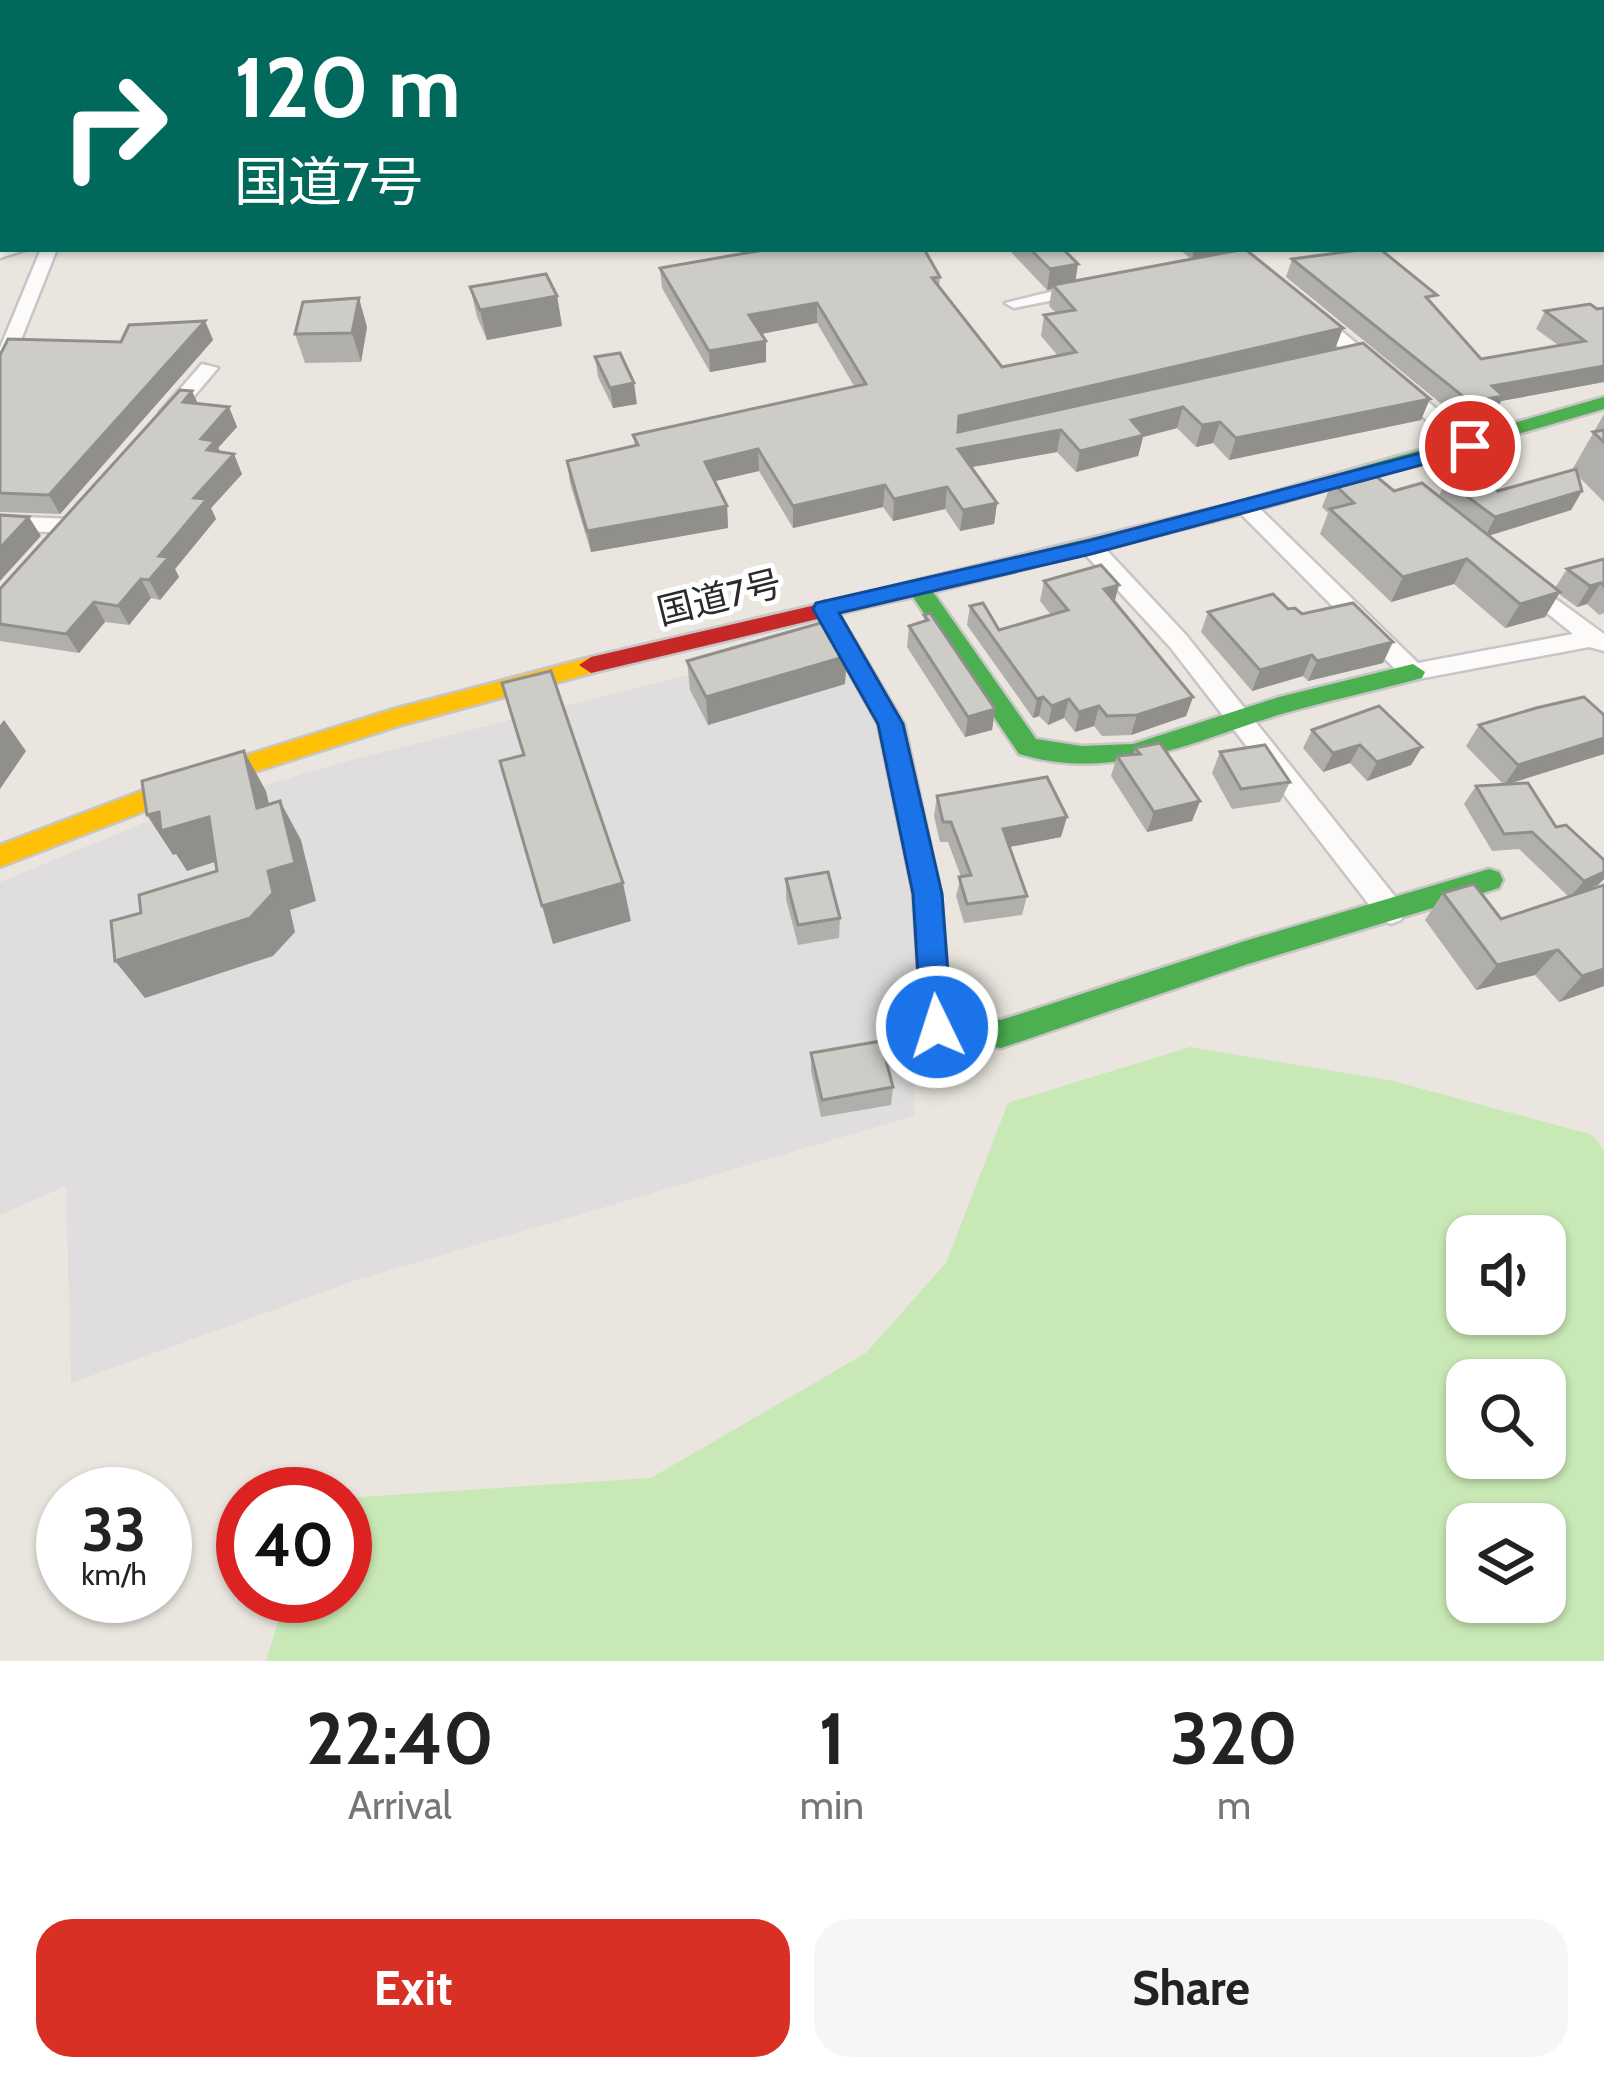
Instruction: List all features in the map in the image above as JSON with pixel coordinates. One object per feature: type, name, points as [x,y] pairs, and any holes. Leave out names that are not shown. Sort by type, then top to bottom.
[{"type":"main road","name":"国道7号","points":[[0,856],[132,803],[303,744],[454,701],[1247,508],[1392,478],[1470,446],[1604,404]]},
{"type":"main road","points":[[919,587],[1028,747],[1082,755],[1132,753],[1413,673]]},
{"type":"main road","points":[[825,609],[890,724],[927,894],[937,1027],[1001,1034],[1489,880]]},
{"type":"street","points":[[0,370],[7,361],[8,327],[47,252]]},
{"type":"street","points":[[1014,303],[1107,285]]},
{"type":"street","points":[[1303,308],[1470,446]]},
{"type":"street","points":[[1332,360],[1355,354]]},
{"type":"street","points":[[147,438],[208,368]]},
{"type":"street","points":[[1247,508],[1413,673],[1598,642]]},
{"type":"street","points":[[0,523],[71,525]]},
{"type":"street","points":[[1091,547],[1178,641],[1391,912]]},
{"type":"street","points":[[1505,568],[1598,642]]},
{"type":"shaded area","points":[[830,639],[875,718],[915,921],[914,1116],[354,1281],[71,1383],[66,1186],[0,1215],[0,882],[156,818],[336,764]]},
{"type":"green space","points":[[1190,1047],[1393,1081],[1593,1135],[1604,1151],[1604,1661],[266,1661],[278,1623],[372,1623],[372,1496],[651,1478],[866,1353],[946,1263],[1008,1103]]},
{"type":"building","points":[[752,252],[926,252],[940,277],[932,278],[1002,367],[1076,352],[1044,315],[1075,310],[1053,285],[1249,252],[1343,328],[959,416],[958,432],[1363,343],[1430,399],[1236,438],[1220,422],[1202,425],[1183,407],[1131,420],[1144,435],[1080,451],[1061,430],[958,449],[997,503],[963,510],[947,487],[894,499],[885,485],[793,506],[758,449],[705,462],[727,506],[587,531],[567,461],[638,445],[633,435],[866,384],[817,303],[749,315],[766,341],[709,351],[660,268]]},
{"type":"building","points":[[1033,252],[1066,252],[1078,264],[1050,269]]},
{"type":"building","points":[[1384,252],[1437,295],[1426,297],[1481,359],[1585,341],[1545,311],[1590,304],[1604,308],[1604,366],[1492,386],[1503,396],[1470,402],[1292,259]]},
{"type":"building","points":[[546,274],[557,296],[480,310],[470,287]]},
{"type":"building","points":[[359,298],[352,333],[295,334],[303,302]]},
{"type":"building","points":[[205,321],[49,495],[0,493],[0,355],[8,339],[121,342],[129,325]]},
{"type":"building","points":[[620,353],[634,383],[610,388],[595,357]]},
{"type":"building","points":[[180,390],[192,391],[183,402],[229,407],[201,439],[215,441],[207,450],[234,454],[194,498],[207,499],[159,556],[169,557],[118,606],[94,602],[66,634],[0,624],[0,589]]},
{"type":"building","points":[[1576,469],[1582,491],[1495,517],[1446,481],[1474,473],[1498,491]]},
{"type":"building","points":[[1371,472],[1394,491],[1422,483],[1560,592],[1520,604],[1467,559],[1403,577],[1330,509],[1354,503],[1332,482]]},
{"type":"building","points":[[0,515],[29,517],[0,548]]},
{"type":"building","points":[[1604,559],[1604,586],[1590,586],[1567,569]]},
{"type":"building","points":[[1101,565],[1119,585],[1104,589],[1193,697],[1137,715],[1107,716],[1099,706],[1079,712],[1069,699],[1052,706],[1043,697],[1037,699],[970,606],[983,603],[999,630],[1068,610],[1044,581]]},
{"type":"building","points":[[1273,594],[1288,609],[1302,614],[1353,603],[1393,642],[1317,661],[1312,655],[1260,670],[1208,612]]},
{"type":"building","points":[[930,613],[995,709],[968,717],[909,626],[928,620],[924,615]]},
{"type":"building","points":[[824,622],[847,656],[706,697],[687,661]]},
{"type":"building","points":[[551,671],[623,883],[542,906],[500,761],[524,755],[502,683]]},
{"type":"building","points":[[1584,697],[1604,715],[1604,738],[1518,765],[1479,725],[1536,708]]},
{"type":"building","points":[[1379,706],[1422,747],[1377,762],[1360,745],[1333,753],[1312,730]]},
{"type":"building","points":[[1160,743],[1200,801],[1154,812],[1117,756],[1140,754],[1135,748]]},
{"type":"building","points":[[1265,745],[1290,782],[1241,789],[1220,752]]},
{"type":"building","points":[[244,751],[257,808],[280,801],[295,863],[268,871],[273,893],[250,918],[115,961],[111,921],[141,913],[139,895],[217,871],[209,817],[161,831],[159,812],[147,815],[142,781]]},
{"type":"building","points":[[1047,777],[1067,817],[1003,829],[1027,896],[967,904],[959,877],[971,875],[951,822],[943,822],[937,796]]},
{"type":"building","points":[[1528,783],[1556,827],[1566,825],[1604,860],[1604,872],[1584,881],[1532,832],[1504,834],[1476,786]]},
{"type":"building","points":[[828,872],[840,918],[798,925],[786,879]]},
{"type":"building","points":[[1474,884],[1501,919],[1604,885],[1604,969],[1582,976],[1558,950],[1497,965],[1443,893]]},
{"type":"building","points":[[881,1041],[893,1087],[822,1100],[811,1053]]},
{"type":"traffic: fast","points":[[876,598],[1242,508],[1604,403]]},
{"type":"traffic: fast","points":[[918,587],[1028,747],[1082,755],[1133,753],[1279,706],[1413,672]]},
{"type":"traffic: fast","points":[[825,609],[891,724],[927,894],[937,1027],[1001,1034],[1248,952],[1489,880]]},
{"type":"traffic: slow","points":[[0,856],[195,781],[394,718],[591,665]]},
{"type":"traffic: jam","points":[[591,665],[876,598]]},
{"type":"route","points":[[937,1027],[927,894],[890,724],[825,609],[1091,547],[1470,446]]}]
